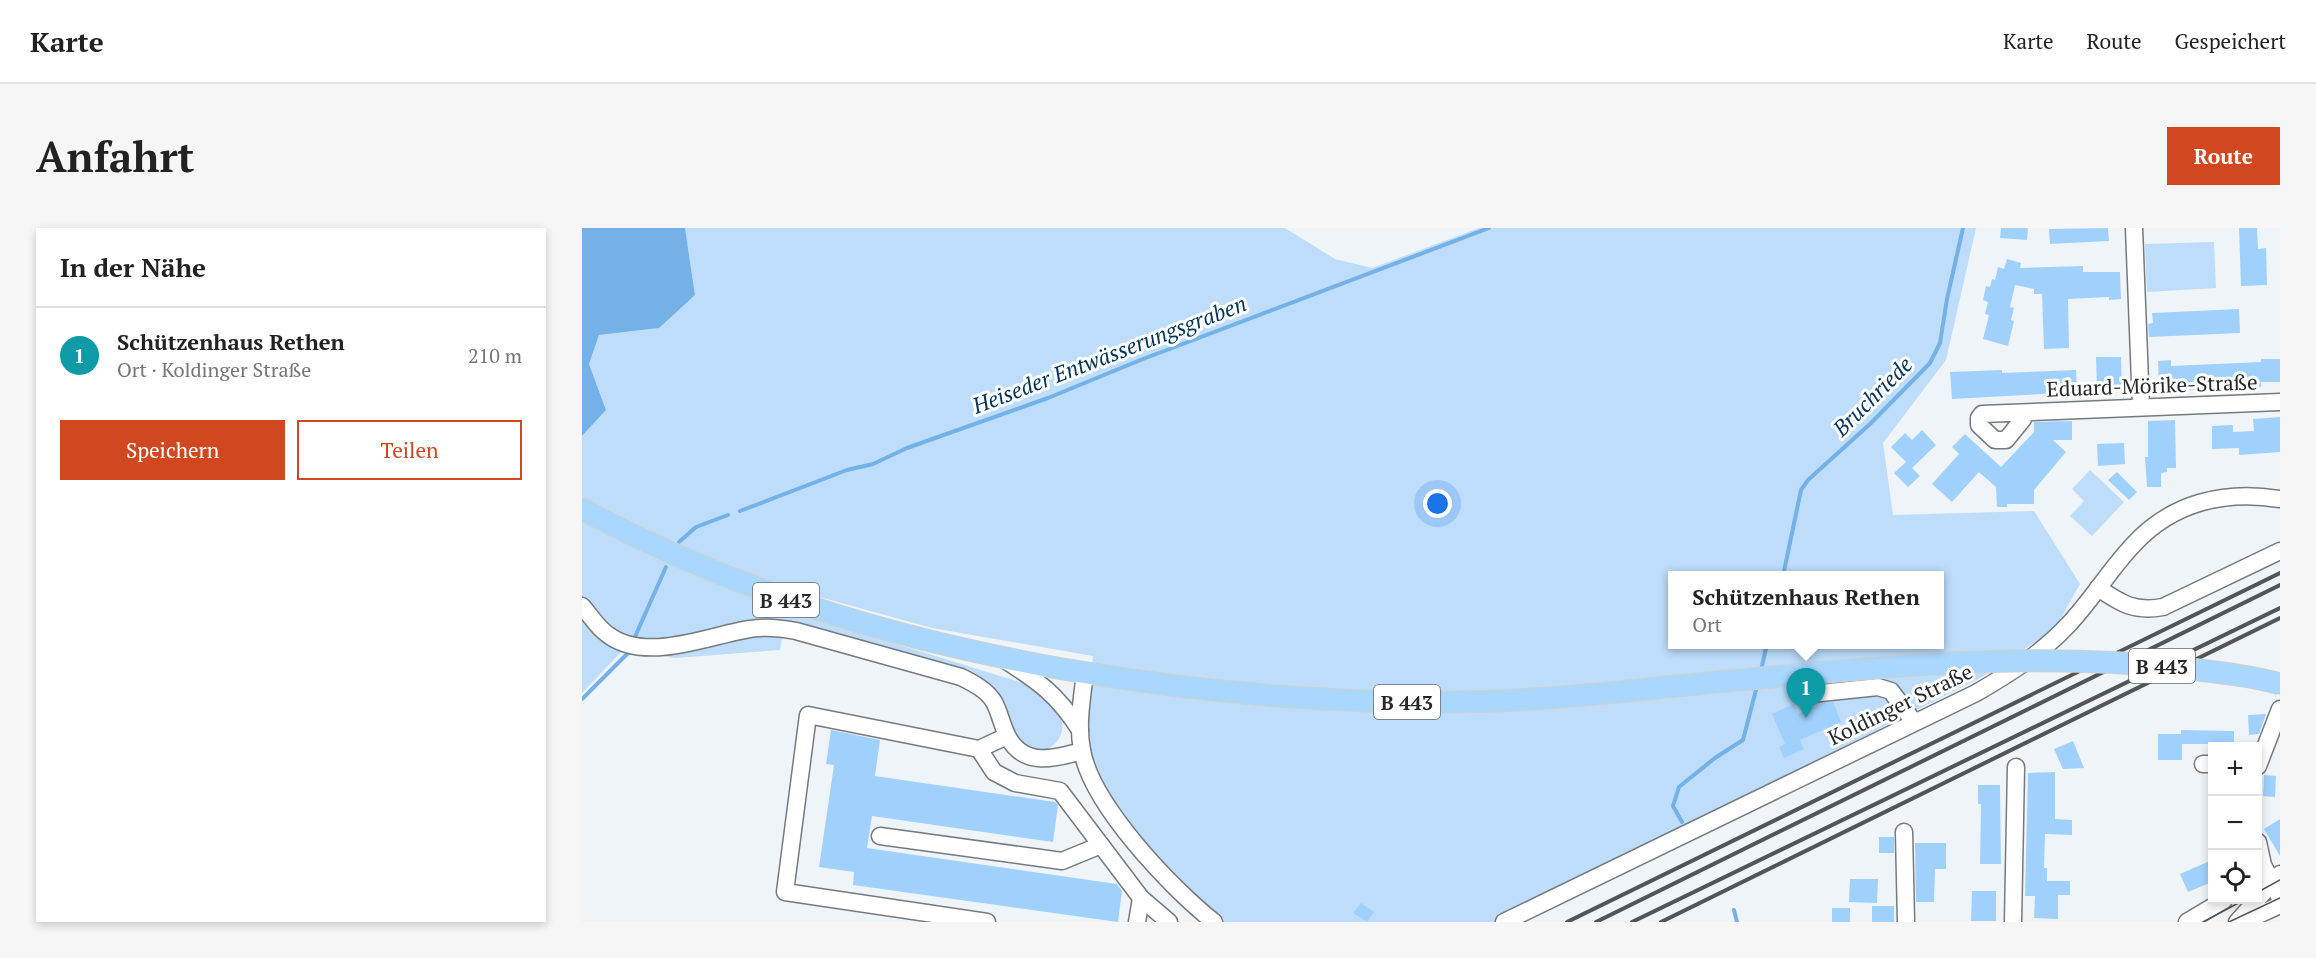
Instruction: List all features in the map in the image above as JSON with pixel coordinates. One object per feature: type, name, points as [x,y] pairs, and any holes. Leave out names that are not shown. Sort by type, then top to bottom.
[{"type":"main road","name":"B 443","points":[[582,509],[688,561],[786,600],[878,629],[1002,658],[1178,687],[1374,702],[1454,702],[1941,664],[2043,660],[2142,664],[2212,672],[2280,684]]},
{"type":"street","points":[[2134,228],[2141,407]]},
{"type":"street","name":"Eduard-Mörike-Straße","points":[[2025,412],[2280,402]]},
{"type":"street","name":"Koldinger Straße","points":[[1504,922],[1976,693],[2005,676],[2046,646],[2068,625],[2134,543],[2175,512],[2204,501],[2234,495],[2258,495],[2280,499]]},
{"type":"street","points":[[2098,588],[2127,607],[2147,610],[2163,607],[2280,551]]},
{"type":"street","points":[[582,606],[607,634],[624,643],[653,647],[672,646],[751,629],[774,627],[796,631],[961,677],[980,687],[993,701],[1007,736],[1018,752],[1031,758],[1056,758],[1082,751]]},
{"type":"street","points":[[1002,658],[1041,683],[1064,706],[1080,730]]},
{"type":"street","points":[[1085,673],[1080,730],[1082,751],[1088,771],[1103,799],[1153,864],[1214,922]]},
{"type":"street","points":[[1811,694],[1878,687],[1891,691],[1914,722]]},
{"type":"street","points":[[2262,753],[2280,709]]},
{"type":"street","points":[[987,922],[785,892],[808,715],[979,749],[1007,736]]},
{"type":"street","points":[[979,749],[994,772],[1015,783],[1060,791],[1141,898],[1169,922]]},
{"type":"street","points":[[2013,922],[2016,768]]},
{"type":"street","points":[[1904,832],[1906,922]]},
{"type":"street","points":[[880,836],[1062,861],[1101,845]]},
{"type":"street","points":[[2237,922],[2271,882],[2261,850]]},
{"type":"street","points":[[1137,922],[1141,898]]},
{"type":"street","points":[[2187,922],[2217,904]]},
{"type":"street","points":[[2243,922],[2280,905]]},
{"type":"shaded area","points":[[685,228],[1285,228],[1335,259],[1372,268],[1479,228],[1976,228],[1946,360],[1883,443],[1893,515],[2034,511],[2080,584],[2055,629],[1982,677],[1496,922],[1225,922],[1186,891],[1150,853],[1119,812],[1091,758],[1087,748],[1086,725],[1093,656],[932,628],[790,591],[787,610],[1029,685],[1052,701],[1062,720],[1059,739],[1053,746],[1036,751],[1027,748],[1016,738],[998,696],[785,623],[780,650],[675,658],[623,650],[582,693],[582,436],[606,410],[589,364],[599,335],[658,328],[695,295]]},
{"type":"shaded area","points":[[2214,242],[2216,288],[2147,292],[2145,244]]},
{"type":"shaded area","points":[[2090,470],[2124,502],[2092,536],[2070,516],[2084,501],[2072,489]]},
{"type":"water","points":[[582,228],[685,228],[695,295],[659,328],[599,335],[589,364],[606,410],[582,436]]},
{"type":"building","points":[[2001,228],[2028,228],[2027,240],[2000,238]]},
{"type":"building","points":[[2108,228],[2109,241],[2050,244],[2049,229]]},
{"type":"building","points":[[2239,228],[2257,228],[2258,249],[2266,248],[2267,285],[2241,286]]},
{"type":"building","points":[[2007,259],[2021,263],[2020,268],[2083,266],[2083,272],[2120,272],[2121,299],[2109,300],[2109,297],[2068,299],[2069,348],[2044,349],[2042,294],[2034,294],[2034,289],[2015,285],[2010,307],[2014,308],[2011,320],[2014,321],[2008,346],[1983,339],[1989,315],[1985,314],[1988,302],[1983,300],[1986,286],[1990,287],[1992,279],[1995,280],[1998,267],[2004,269]]},
{"type":"building","points":[[2239,309],[2240,333],[2149,337],[2148,324],[2153,323],[2152,313]]},
{"type":"building","points":[[2096,357],[2121,357],[2122,390],[2097,390]]},
{"type":"building","points":[[2261,359],[2280,359],[2280,382],[2261,382],[2261,387],[2171,391],[2171,386],[2159,387],[2158,361],[2171,360],[2171,366],[2261,362]]},
{"type":"building","points":[[2002,370],[2002,373],[2076,370],[2077,392],[1952,399],[1950,372]]},
{"type":"building","points":[[2280,417],[2280,452],[2239,455],[2239,448],[2212,449],[2212,426],[2233,425],[2233,432],[2254,431],[2253,419]]},
{"type":"building","points":[[2175,420],[2176,468],[2167,468],[2167,472],[2161,473],[2161,487],[2147,487],[2145,457],[2148,457],[2148,421]]},
{"type":"building","points":[[2072,421],[2072,440],[2053,440],[2066,452],[2034,490],[2034,504],[2007,504],[2007,507],[1997,507],[1996,487],[1979,472],[1952,502],[1932,484],[1959,454],[1952,447],[1965,434],[2001,467],[2034,432],[2034,422]]},
{"type":"building","points":[[1922,430],[1936,445],[1912,468],[1920,476],[1908,487],[1894,473],[1906,462],[1891,447],[1905,433],[1912,440]]},
{"type":"building","points":[[2124,443],[2125,464],[2098,466],[2097,444]]},
{"type":"building","points":[[2117,472],[2137,492],[2129,500],[2108,480]]},
{"type":"building","points":[[1833,702],[1841,722],[1800,740],[1804,749],[1784,758],[1779,747],[1785,744],[1772,714],[1794,704],[1798,714],[1824,703]]},
{"type":"building","points":[[2266,714],[2259,734],[2249,735],[2248,715]]},
{"type":"building","points":[[831,730],[880,740],[875,776],[1055,802],[1058,805],[1053,842],[872,816],[867,848],[1117,884],[1122,891],[1118,922],[853,885],[854,872],[819,867],[834,765],[826,764]]},
{"type":"building","points":[[2181,730],[2234,731],[2234,742],[2182,744],[2182,760],[2158,760],[2158,734],[2181,734]]},
{"type":"building","points":[[2073,741],[2084,768],[2063,769],[2054,749]]},
{"type":"building","points":[[2055,772],[2055,819],[2072,820],[2072,835],[2045,834],[2044,868],[2047,868],[2047,881],[2070,881],[2070,895],[2058,895],[2058,919],[2034,918],[2035,896],[2025,896],[2028,773]]},
{"type":"building","points":[[2264,775],[2276,776],[2275,797],[2263,796]]},
{"type":"building","points":[[1978,785],[2000,785],[2001,864],[1980,864],[1981,804],[1978,804]]},
{"type":"building","points":[[2280,819],[2280,856],[2264,829]]},
{"type":"building","points":[[1879,837],[1894,837],[1894,853],[1879,853]]},
{"type":"building","points":[[1915,843],[1946,843],[1946,869],[1935,869],[1934,902],[1916,902]]},
{"type":"building","points":[[2208,862],[2208,884],[2188,892],[2180,874]]},
{"type":"building","points":[[1850,879],[1878,879],[1877,903],[1849,902]]},
{"type":"building","points":[[1972,891],[1996,891],[1996,921],[1971,921]]},
{"type":"building","points":[[1361,903],[1374,912],[1367,922],[1353,913]]},
{"type":"building","points":[[1872,906],[1894,906],[1894,922],[1872,922]]},
{"type":"building","points":[[1832,908],[1850,908],[1850,922],[1832,922]]},
{"type":"waterway","name":"Heiseder Entwässerungsgraben","points":[[740,511],[1048,398],[1143,359],[1489,228]]},
{"type":"waterway","name":"Bruchriede","points":[[1784,571],[1801,490],[1808,480],[1870,424],[1930,363],[1940,343],[1963,228]]},
{"type":"waterway","name":"Heiseder Entwässerungsgraben","points":[[679,542],[696,527],[728,515]]},
{"type":"waterway","name":"Heiseder Entwässerungsgraben","points":[[634,639],[666,567]]},
{"type":"waterway","name":"Bruchriede","points":[[1761,670],[1766,649]]},
{"type":"waterway","name":"Heiseder Entwässerungsgraben","points":[[582,699],[630,651]]},
{"type":"waterway","name":"Bruchriede","points":[[1682,822],[1673,806],[1679,787],[1715,758],[1743,740],[1757,686]]},
{"type":"waterway","name":"Bruchriede","points":[[1734,910],[1737,922]]},
{"type":"tram line","points":[[2262,890],[2280,880]]},
{"type":"tram line","points":[[2229,922],[2280,898]]},
{"type":"tram line","points":[[2203,922],[2237,904]]},
{"type":"railway","points":[[1567,922],[2280,573]]},
{"type":"railway","points":[[1596,922],[2280,585]]},
{"type":"railway","points":[[1632,922],[2280,608]]},
{"type":"railway","points":[[1661,922],[2280,618]]},
{"type":"place","name":"Schützenhaus Rethen","points":[[1806,718]]}]
